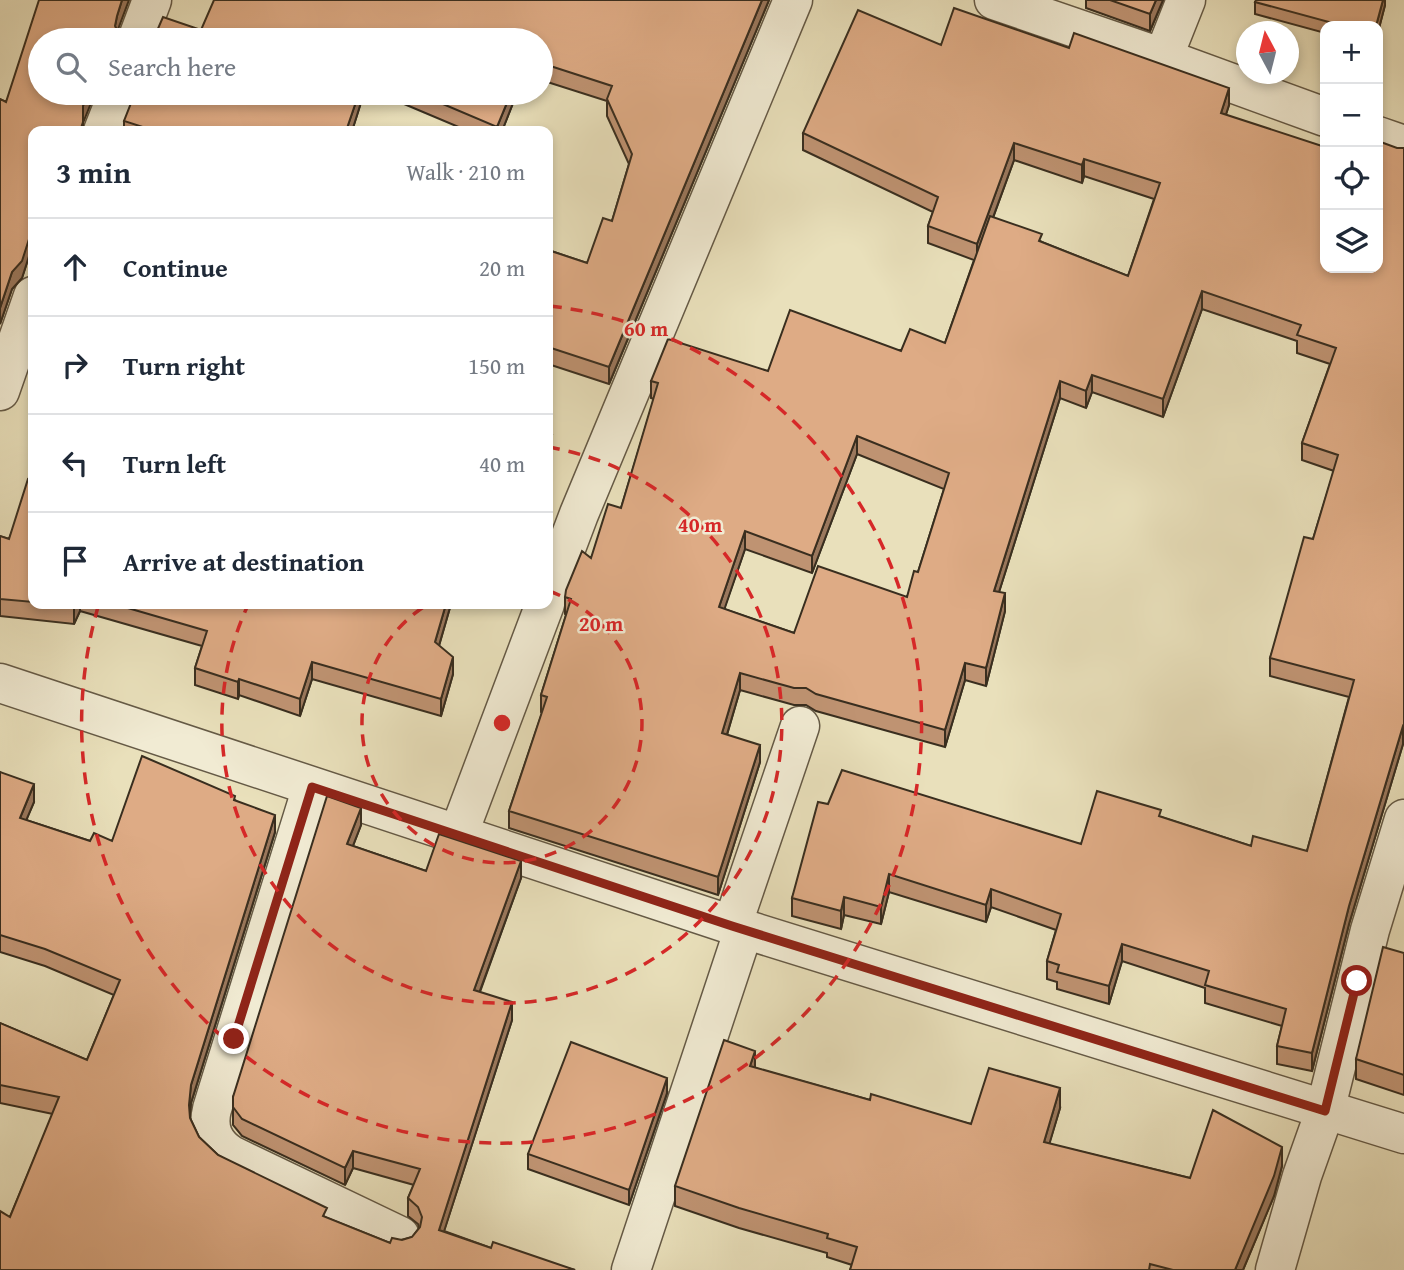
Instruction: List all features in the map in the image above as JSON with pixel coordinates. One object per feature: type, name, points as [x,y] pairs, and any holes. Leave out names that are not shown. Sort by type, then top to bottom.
[{"type":"street","points":[[142,28],[152,0]]},
{"type":"street","points":[[553,583],[579,513],[793,0]]},
{"type":"street","points":[[994,0],[1320,115]]},
{"type":"street","points":[[1163,58],[1186,0]]},
{"type":"street","points":[[105,126],[113,105]]},
{"type":"street","points":[[1383,138],[1404,145]]},
{"type":"street","points":[[0,391],[28,310]]},
{"type":"street","points":[[458,835],[543,609]]},
{"type":"street","points":[[0,683],[738,928],[1404,1134]]},
{"type":"street","points":[[631,1270],[800,726]]},
{"type":"street","points":[[312,787],[215,1098],[209,1120],[211,1131],[219,1147],[231,1155],[400,1236]]},
{"type":"street","points":[[1275,1270],[1302,1177],[1325,1111],[1370,930],[1404,819]]},
{"type":"building","points":[[39,0],[122,0],[116,28],[30,28]]},
{"type":"building","points":[[214,0],[762,0],[609,367],[553,349],[553,252],[587,263],[603,218],[612,221],[632,154],[607,99],[612,86],[553,67],[553,28],[202,28]]},
{"type":"building","points":[[1110,0],[1156,0],[1150,14]]},
{"type":"building","points":[[1383,0],[1377,21],[1325,21],[1255,2]]},
{"type":"building","points":[[954,8],[1069,48],[1074,33],[1229,88],[1221,113],[1320,145],[1320,273],[1383,273],[1383,143],[1404,148],[1404,727],[1349,906],[1312,1053],[1277,1046],[1286,1009],[1205,985],[1209,971],[1122,944],[1109,986],[1057,972],[1059,965],[1047,961],[1061,914],[991,889],[986,905],[889,874],[881,907],[844,897],[841,911],[792,898],[818,802],[828,804],[842,770],[1081,844],[1097,791],[1161,810],[1159,816],[1251,846],[1253,836],[1307,851],[1354,680],[1270,658],[1304,537],[1313,539],[1338,455],[1302,443],[1336,348],[1297,335],[1301,325],[1202,291],[1163,399],[1092,375],[1086,391],[1060,381],[994,591],[1005,593],[986,668],[965,663],[945,730],[816,694],[806,688],[794,688],[740,673],[722,733],[760,745],[718,877],[509,811],[547,697],[541,695],[571,599],[565,597],[566,590],[582,551],[591,558],[608,504],[621,508],[658,383],[651,381],[668,339],[768,371],[790,310],[901,351],[910,329],[945,343],[990,216],[1042,234],[1039,241],[1128,276],[1160,183],[1084,159],[1082,165],[1014,143],[977,244],[928,226],[938,197],[803,133],[858,10],[941,45]],"holes":[[[857,436],[949,473],[918,572],[914,571],[907,597],[818,566],[794,633],[719,607],[745,531],[812,556]]]},
{"type":"building","points":[[163,17],[195,28],[158,28]]},
{"type":"building","points":[[28,34],[28,105],[83,105],[83,122],[82,126],[28,126],[28,242],[22,261],[12,272],[0,308],[0,99],[6,102]]},
{"type":"building","points":[[130,105],[355,105],[348,126],[140,126],[124,121]]},
{"type":"building","points":[[445,105],[506,105],[497,126]]},
{"type":"building","points":[[28,479],[28,602],[0,599],[0,536],[9,539]]},
{"type":"building","points":[[131,609],[445,609],[435,642],[453,657],[441,699],[312,662],[300,699],[195,668],[207,631]]},
{"type":"building","points":[[142,756],[235,796],[234,800],[275,815],[191,1085],[190,1118],[199,1137],[218,1155],[327,1208],[323,1216],[390,1243],[392,1238],[402,1240],[412,1237],[420,1227],[422,1217],[418,1207],[408,1198],[420,1169],[353,1151],[345,1168],[242,1119],[233,1107],[233,1097],[327,796],[361,808],[347,844],[426,871],[439,834],[521,861],[474,990],[512,1002],[439,1230],[491,1248],[493,1242],[575,1270],[0,1270],[0,1211],[10,1217],[59,1097],[0,1085],[0,1023],[87,1060],[120,980],[45,949],[0,935],[0,772],[34,784],[20,818],[90,841],[94,833],[112,841]]},
{"type":"building","points":[[1383,947],[1404,953],[1404,1075],[1356,1059]]},
{"type":"building","points":[[724,1040],[755,1051],[750,1066],[870,1100],[871,1094],[971,1124],[989,1068],[1060,1088],[1044,1142],[1190,1178],[1213,1110],[1282,1147],[1274,1176],[1235,1270],[1173,1270],[1150,1264],[1149,1270],[850,1270],[857,1247],[827,1238],[828,1234],[675,1186]]},
{"type":"building","points":[[571,1042],[667,1078],[629,1190],[528,1154]]},
{"type":"route","points":[[234,1039],[312,787],[732,926],[1325,1111],[1357,981]]}]
